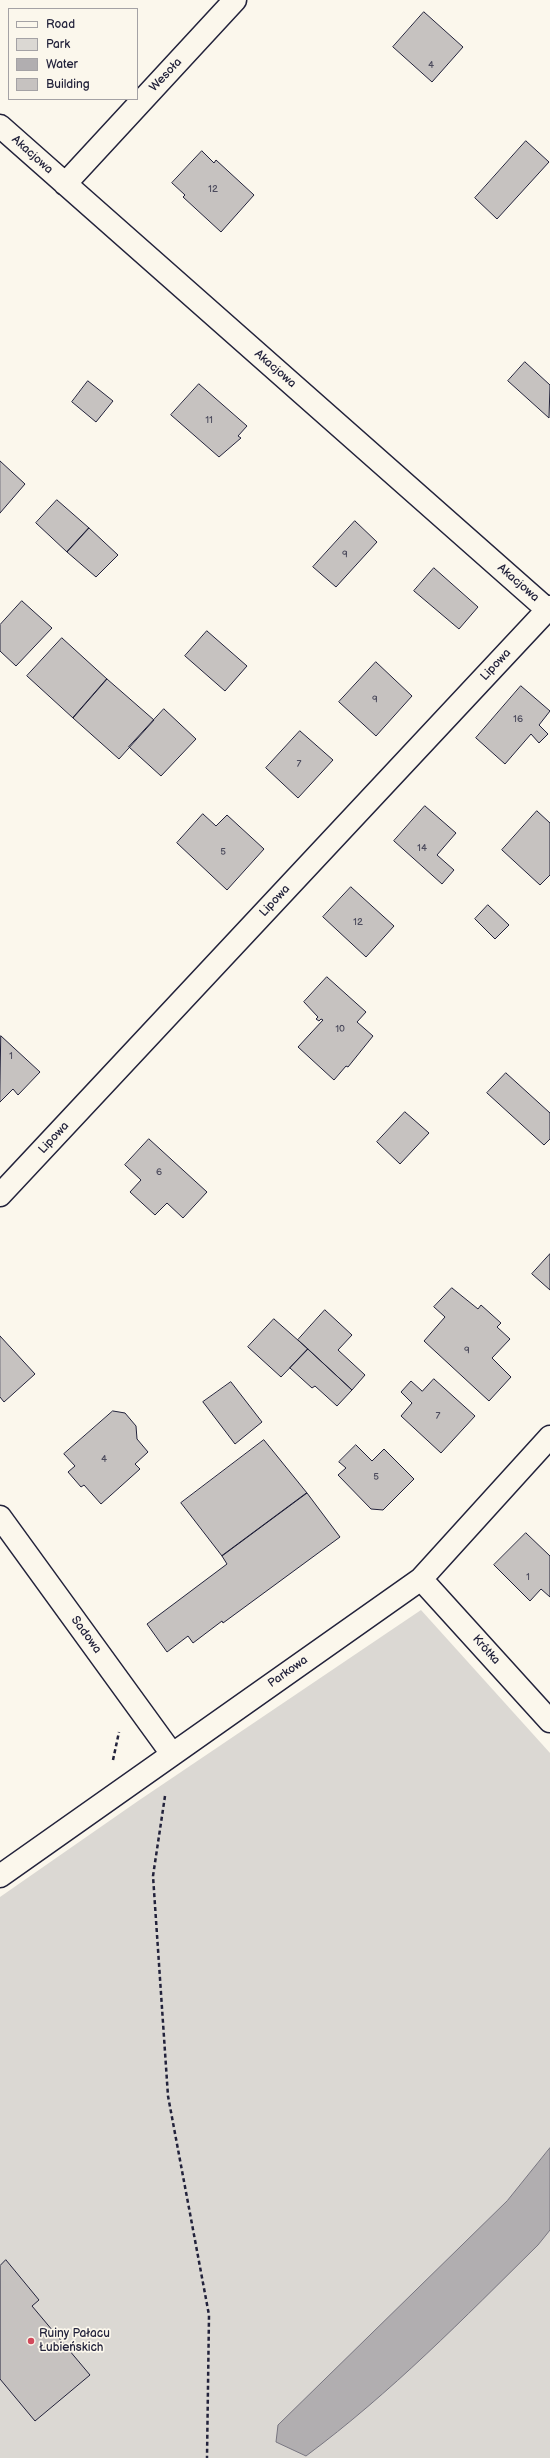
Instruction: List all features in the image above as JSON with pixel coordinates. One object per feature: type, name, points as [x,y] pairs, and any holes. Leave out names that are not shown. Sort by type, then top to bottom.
[{"type":"street","name":"Wesoła","points":[[65,184],[235,0]]},
{"type":"street","name":"Akacjowa","points":[[0,126],[549,610]]},
{"type":"street","name":"Lipowa","points":[[0,1195],[549,610]]},
{"type":"street","name":"Parkowa","points":[[0,1876],[421,1579],[550,1437]]},
{"type":"street","name":"Sadowa","points":[[0,1517],[172,1754]]},
{"type":"street","name":"Krótka","points":[[421,1579],[550,1721]]},
{"type":"path","points":[[172,1754],[153,1876],[168,2096],[209,2315],[207,2458]]},
{"type":"green space","points":[[421,1610],[550,1753],[550,2458],[0,2458],[0,1897],[138,1801]]},
{"type":"water","points":[[550,2148],[550,2230],[538,2245],[426,2354],[338,2432],[306,2456],[276,2442],[278,2425],[507,2201]]},
{"type":"building","points":[[424,12],[463,47],[432,82],[393,47]]},
{"type":"building","points":[[526,141],[549,162],[497,219],[475,198]]},
{"type":"building","points":[[202,151],[214,163],[216,160],[254,195],[221,232],[183,197],[185,195],[172,183]]},
{"type":"building","points":[[525,362],[550,385],[549,418],[508,381]]},
{"type":"building","points":[[88,381],[113,401],[96,422],[72,402]]},
{"type":"building","points":[[199,384],[247,426],[238,436],[241,438],[219,457],[171,415]]},
{"type":"building","points":[[0,461],[25,484],[0,513]]},
{"type":"building","points":[[57,500],[89,528],[67,552],[36,523]]},
{"type":"building","points":[[355,521],[377,542],[336,587],[313,567]]},
{"type":"building","points":[[89,528],[118,555],[96,577],[67,552]]},
{"type":"building","points":[[434,568],[478,607],[459,629],[414,591]]},
{"type":"building","points":[[22,601],[52,628],[16,666],[0,651],[0,625]]},
{"type":"building","points":[[207,631],[247,666],[225,691],[185,656]]},
{"type":"building","points":[[62,638],[107,679],[73,718],[27,676]]},
{"type":"building","points":[[376,662],[412,696],[376,736],[339,702]]},
{"type":"building","points":[[107,679],[154,720],[119,759],[73,718]]},
{"type":"building","points":[[521,686],[550,711],[539,725],[548,734],[539,743],[531,734],[505,764],[476,738]]},
{"type":"building","points":[[164,709],[196,739],[161,776],[129,747]]},
{"type":"building","points":[[300,731],[333,760],[298,798],[266,768]]},
{"type":"building","points":[[425,806],[456,833],[437,855],[454,870],[442,884],[394,841]]},
{"type":"building","points":[[537,811],[550,823],[550,875],[540,885],[502,850]]},
{"type":"building","points":[[203,814],[216,826],[227,815],[264,849],[227,890],[177,843]]},
{"type":"building","points":[[351,887],[394,926],[366,957],[323,917]]},
{"type":"building","points":[[488,905],[509,925],[495,939],[475,919]]},
{"type":"building","points":[[327,977],[366,1012],[357,1022],[373,1036],[348,1067],[346,1066],[334,1080],[298,1047],[323,1020],[321,1019],[319,1021],[316,1019],[318,1017],[304,1002]]},
{"type":"building","points":[[1,1036],[40,1072],[18,1095],[13,1089],[0,1102]]},
{"type":"building","points":[[506,1073],[550,1113],[550,1139],[544,1145],[487,1093]]},
{"type":"building","points":[[405,1112],[429,1133],[400,1164],[377,1142]]},
{"type":"building","points":[[149,1139],[207,1192],[183,1218],[167,1203],[155,1215],[130,1192],[141,1180],[125,1165]]},
{"type":"building","points":[[550,1254],[550,1290],[532,1274]]},
{"type":"building","points":[[452,1288],[478,1309],[481,1305],[501,1323],[497,1327],[510,1339],[492,1358],[511,1377],[489,1401],[424,1341],[445,1317],[434,1307]]},
{"type":"building","points":[[325,1310],[352,1335],[338,1350],[365,1375],[352,1390],[298,1340]]},
{"type":"building","points":[[274,1319],[308,1349],[281,1377],[248,1347]]},
{"type":"building","points":[[0,1336],[35,1374],[4,1402],[0,1397]]},
{"type":"building","points":[[308,1349],[352,1390],[337,1406],[315,1386],[312,1388],[290,1368]]},
{"type":"building","points":[[434,1379],[475,1416],[441,1453],[401,1416],[412,1403],[401,1392],[411,1381],[422,1391]]},
{"type":"building","points":[[231,1382],[262,1422],[235,1444],[203,1402]]},
{"type":"building","points":[[113,1411],[125,1413],[136,1426],[137,1439],[148,1452],[135,1464],[140,1469],[101,1504],[84,1485],[81,1487],[68,1472],[75,1466],[64,1454]]},
{"type":"building","points":[[264,1440],[307,1493],[222,1556],[181,1503]]},
{"type":"building","points":[[356,1445],[372,1461],[384,1449],[414,1479],[383,1510],[371,1509],[338,1475],[346,1468],[339,1462]]},
{"type":"building","points":[[307,1493],[340,1537],[223,1623],[222,1621],[193,1643],[188,1636],[167,1652],[147,1624],[227,1564],[222,1556]]},
{"type":"building","points":[[526,1533],[550,1556],[550,1597],[541,1589],[530,1601],[494,1565]]},
{"type":"building","name":"Ruiny Pałacu Łubieńskich","points":[[6,2260],[39,2300],[32,2306],[90,2375],[35,2421],[0,2379],[0,2266]]},
{"type":"place","name":"Ruiny Pałacu Łubieńskich","points":[[31,2341]]}]
